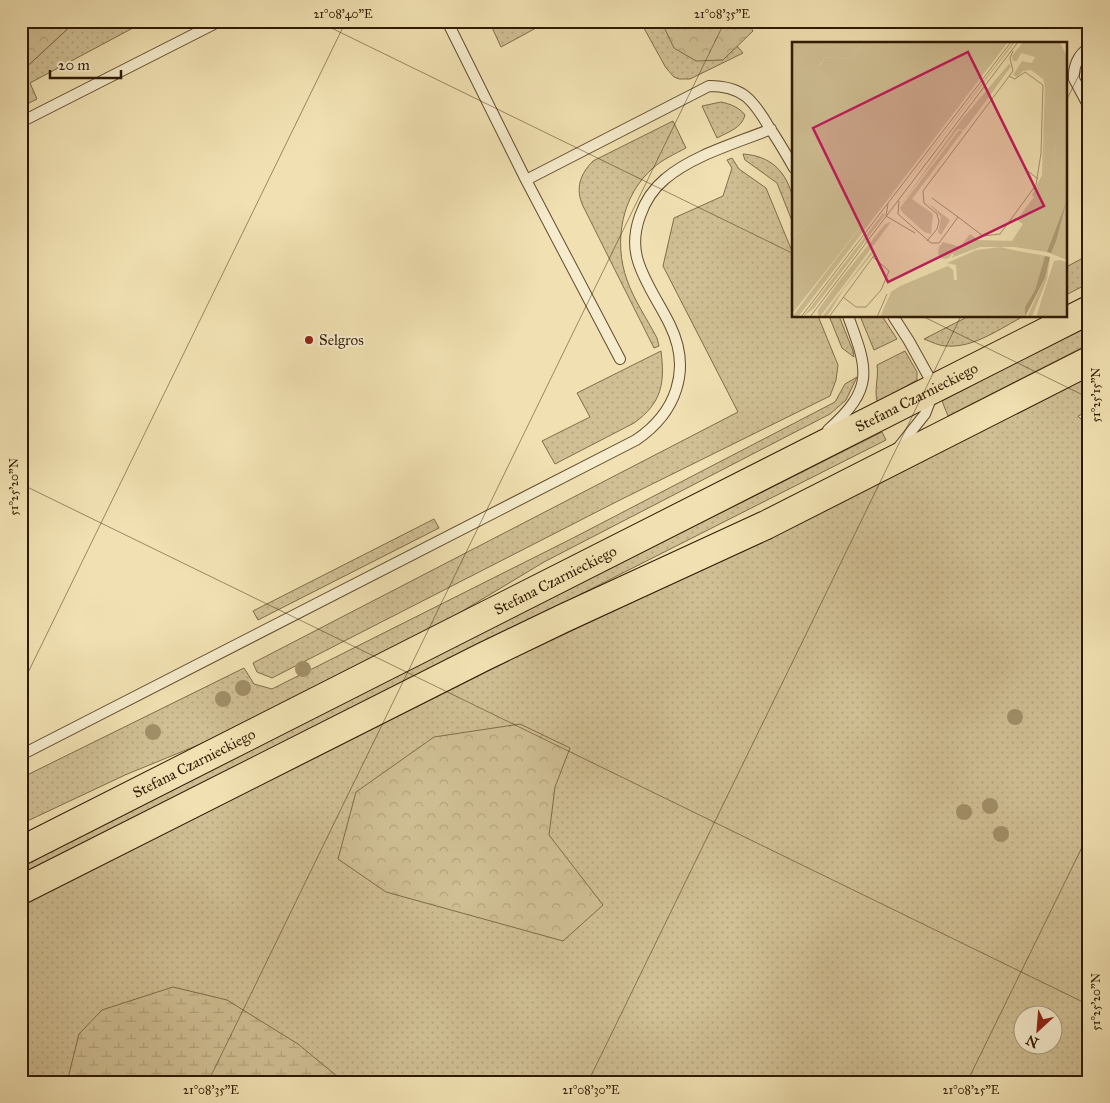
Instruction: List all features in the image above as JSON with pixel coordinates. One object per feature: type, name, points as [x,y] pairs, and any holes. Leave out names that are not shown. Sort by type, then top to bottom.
[{"type":"main road","name":"Stefana Czarnieckiego","points":[[21,851],[1089,310]]},
{"type":"main road","points":[[21,890],[491,653],[766,525],[1089,362]]},
{"type":"lane","points":[[21,122],[220,21]]},
{"type":"lane","points":[[447,21],[526,180],[620,359]]},
{"type":"lane","points":[[1089,48],[1084,50],[1079,57],[1074,74],[1074,79],[1089,107]]},
{"type":"lane","points":[[526,180],[709,86],[737,90],[756,104],[792,165]]},
{"type":"lane","points":[[21,755],[636,440],[654,427],[666,413],[677,390],[679,354],[671,326],[637,259],[636,236],[642,212],[654,191],[677,170],[695,160],[771,129]]},
{"type":"lane","points":[[800,456],[844,415],[856,400],[861,389],[864,363],[849,318]]},
{"type":"lane","points":[[881,467],[918,426],[931,401],[935,388],[895,318]]},
{"type":"green space","points":[[21,21],[76,21],[21,72]]},
{"type":"green space","points":[[76,21],[146,21],[30,83],[37,99],[21,107],[21,72]]},
{"type":"green space","points":[[489,21],[549,21],[501,47]]},
{"type":"green space","points":[[640,21],[661,21],[723,60],[737,46],[743,53],[690,79],[679,79],[674,77],[666,68]]},
{"type":"green space","points":[[661,21],[747,21],[753,31],[723,60],[696,61],[674,48]]},
{"type":"green space","points":[[721,102],[734,106],[745,115],[738,126],[717,138],[702,106]]},
{"type":"green space","points":[[673,121],[686,148],[661,162],[642,179],[627,205],[621,235],[623,265],[627,280],[657,338],[659,346],[654,348],[583,206],[579,188],[582,176],[593,161]]},
{"type":"green space","points":[[743,154],[762,158],[776,167],[781,173],[792,195],[792,221],[777,183],[745,160]]},
{"type":"green space","points":[[732,158],[739,169],[766,188],[792,251],[792,318],[819,318],[838,365],[836,380],[830,396],[618,501],[272,678],[257,672],[253,663],[738,412],[663,266],[674,218],[723,196],[732,168],[727,160]]},
{"type":"green space","points":[[1089,255],[1089,283],[1068,294],[1068,266]]},
{"type":"green space","points":[[830,318],[840,318],[854,357],[842,348]]},
{"type":"green space","points":[[861,318],[883,318],[897,339],[874,350]]},
{"type":"green space","points":[[965,318],[1020,318],[977,341],[967,344],[944,346],[924,339]]},
{"type":"green space","points":[[1089,325],[1089,344],[948,416],[942,401]]},
{"type":"green space","points":[[661,351],[662,383],[660,392],[651,408],[634,423],[555,464],[542,441],[590,417],[577,393]]},
{"type":"green space","points":[[905,351],[917,372],[917,380],[877,401],[877,365]]},
{"type":"green space","points":[[857,377],[846,400],[830,414],[544,562],[426,633],[225,734],[125,775],[21,824],[21,778],[244,668],[254,684],[272,689],[573,538],[835,402],[845,384]]},
{"type":"green space","points":[[1089,377],[1089,411],[1078,416],[1089,427],[1089,1082],[21,1082],[21,906],[508,661],[794,526]]},
{"type":"green space","points":[[882,432],[886,440],[21,877],[21,867],[139,805]]},
{"type":"green space","points":[[434,519],[439,528],[258,620],[253,611]]},
{"type":"green space","points":[[520,724],[570,748],[555,787],[549,835],[603,905],[563,941],[386,892],[338,859],[356,792],[434,737]]},
{"type":"green space","points":[[173,987],[227,1000],[298,1044],[344,1082],[67,1082],[79,1034],[102,1010]]},
{"type":"place","name":"Selgros","points":[[309,340]]}]
